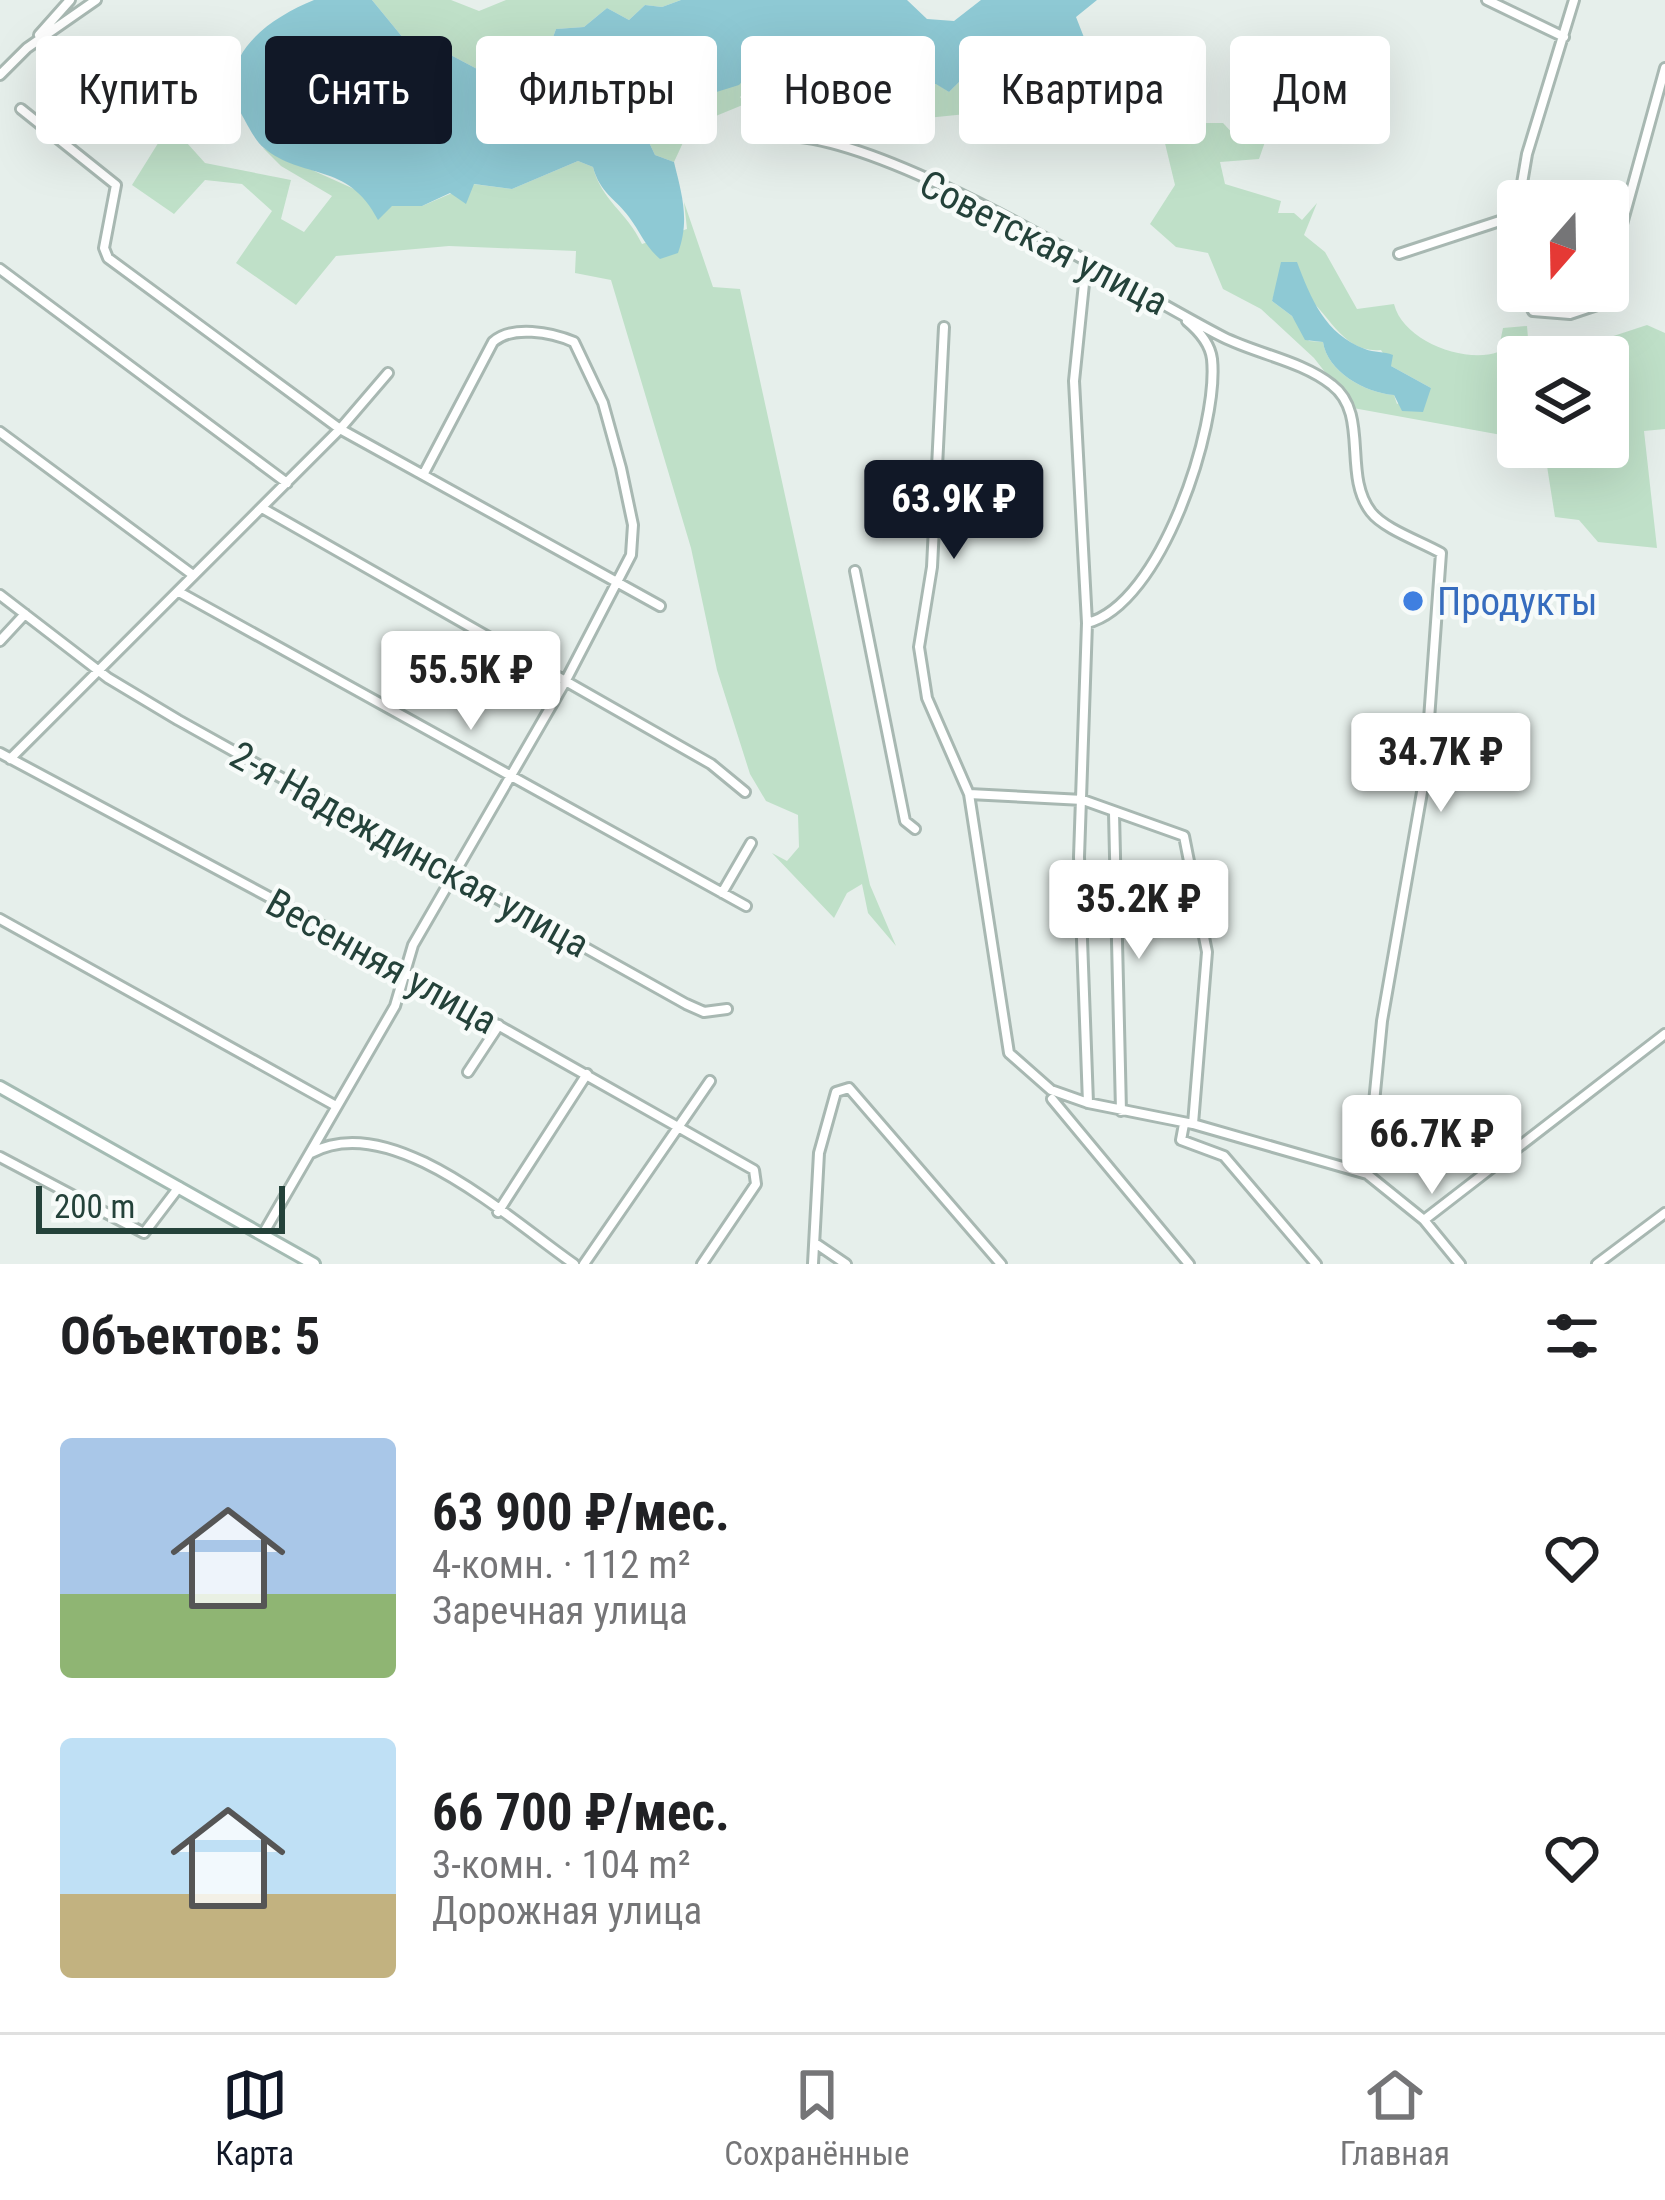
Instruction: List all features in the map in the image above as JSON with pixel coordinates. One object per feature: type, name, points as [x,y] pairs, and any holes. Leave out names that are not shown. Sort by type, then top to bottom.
[{"type":"street","points":[[0,75],[70,0]]},
{"type":"street","points":[[27,48],[96,0]]},
{"type":"street","points":[[1487,0],[1564,37]]},
{"type":"street","points":[[1523,180],[1574,0]]},
{"type":"street","points":[[1629,199],[1665,68]]},
{"type":"street","points":[[22,110],[116,184],[104,248],[108,259],[340,429],[660,605]]},
{"type":"street","name":"Советская улица","points":[[833,144],[871,154],[1226,338],[1331,383],[1346,399],[1358,488],[1373,516],[1442,553],[1425,775],[1382,1021],[1367,1174]]},
{"type":"street","points":[[1399,254],[1497,222]]},
{"type":"street","points":[[1086,264],[1074,382],[1087,622],[1079,856],[1088,1103]]},
{"type":"street","points":[[0,268],[287,483]]},
{"type":"street","points":[[1087,622],[1150,572],[1177,518],[1197,456],[1212,359],[1194,327],[1156,300]]},
{"type":"street","points":[[944,327],[932,567],[919,647],[927,698],[969,794],[1010,1053],[1034,1078],[1088,1103],[1188,1124],[1367,1174],[1424,1220],[1460,1264]]},
{"type":"street","points":[[262,1234],[394,1006],[413,945],[619,586],[631,555],[633,525],[607,416],[574,341],[512,332],[493,342],[424,475]]},
{"type":"street","points":[[10,759],[287,483],[388,374]]},
{"type":"street","points":[[0,432],[193,575]]},
{"type":"street","points":[[262,508],[711,764],[745,792]]},
{"type":"street","points":[[855,571],[905,820],[915,829]]},
{"type":"street","points":[[179,592],[508,779],[746,906]]},
{"type":"street","name":"2-я Надеждинская улица","points":[[0,595],[101,668],[108,678],[178,720],[686,1004],[704,1012],[727,1009]]},
{"type":"street","points":[[0,641],[25,614]]},
{"type":"street","name":"Весенняя улица","points":[[0,753],[499,1024],[680,1127],[758,1178],[702,1264]]},
{"type":"street","points":[[969,794],[1084,800],[1184,836],[1207,952],[1188,1124],[1181,1140],[1224,1156],[1316,1264]]},
{"type":"street","points":[[1114,813],[1121,1111]]},
{"type":"street","points":[[722,893],[752,843]]},
{"type":"street","points":[[0,919],[336,1106]]},
{"type":"street","points":[[468,1072],[499,1024]]},
{"type":"street","points":[[1424,1220],[1665,1034]]},
{"type":"street","points":[[498,1212],[587,1074]]},
{"type":"street","points":[[584,1264],[710,1081]]},
{"type":"street","points":[[0,1087],[314,1264]]},
{"type":"street","points":[[813,1264],[818,1245],[819,1153],[836,1092],[849,1088],[1001,1264]]},
{"type":"street","points":[[1052,1099],[1189,1264]]},
{"type":"street","points":[[310,1154],[340,1141],[388,1144],[574,1264]]},
{"type":"street","points":[[0,1157],[144,1233],[178,1187]]},
{"type":"street","points":[[1597,1264],[1665,1213]]},
{"type":"street","points":[[818,1245],[846,1264]]},
{"type":"green space","points":[[372,0],[451,0],[479,11],[506,0],[681,0],[662,7],[645,5],[629,20],[607,8],[584,27],[556,29],[553,36],[476,36],[476,68],[452,56],[452,36],[402,36]]},
{"type":"green space","points":[[741,66],[741,106],[717,116],[717,75]]},
{"type":"green space","points":[[959,82],[959,115],[935,117],[935,83],[949,92]]},
{"type":"green space","points":[[1206,123],[1223,123],[1230,130],[1230,144],[1264,144],[1259,159],[1220,162],[1225,184],[1281,201],[1278,213],[1294,213],[1302,220],[1317,203],[1304,235],[1325,252],[1357,309],[1394,304],[1409,329],[1422,339],[1469,355],[1497,352],[1497,434],[1353,408],[1314,358],[1261,309],[1223,289],[1208,253],[1176,247],[1150,224],[1175,185],[1165,144],[1206,144]],"holes":[[[1278,281],[1305,295],[1346,339],[1381,350],[1391,366],[1431,388],[1397,404],[1394,395],[1349,379],[1332,362],[1323,342],[1309,341],[1292,316],[1272,301]]]},
{"type":"green space","points":[[158,144],[188,144],[205,163],[291,180],[281,219],[304,232],[332,196],[281,166],[263,148],[392,206],[422,206],[473,184],[512,189],[578,161],[593,167],[602,188],[642,244],[687,229],[684,202],[713,287],[740,289],[870,885],[896,946],[868,913],[862,884],[847,893],[834,918],[772,853],[787,861],[799,847],[798,815],[766,801],[750,774],[717,670],[691,548],[611,280],[575,273],[576,251],[449,246],[336,256],[296,305],[236,263],[272,211],[242,184],[205,180],[174,214],[132,185]]},
{"type":"green space","points":[[650,144],[682,144],[674,162],[655,155]]},
{"type":"green space","points":[[1647,325],[1665,333],[1665,429],[1644,431],[1657,548],[1598,542],[1579,520],[1555,517],[1547,468],[1629,468],[1629,336],[1614,336]]},
{"type":"green space","points":[[1527,326],[1528,336],[1501,336],[1503,328]]},
{"type":"water","points":[[314,0],[372,0],[402,36],[265,36],[265,144],[452,144],[452,56],[476,68],[476,144],[650,144],[655,155],[674,162],[684,208],[678,253],[660,259],[604,189],[593,167],[578,161],[512,189],[474,184],[466,204],[450,193],[422,206],[392,206],[378,220],[353,188],[279,158],[258,142],[241,112],[241,56],[262,31]]},
{"type":"water","points":[[681,0],[907,0],[927,19],[954,21],[981,0],[1097,0],[1076,17],[1083,36],[959,36],[959,82],[949,92],[935,84],[935,36],[741,36],[739,85],[717,92],[717,36],[553,36],[556,29],[584,27],[607,8],[629,20],[645,5],[662,7]]},
{"type":"water","points":[[1281,262],[1297,262],[1314,302],[1339,334],[1365,349],[1393,355],[1391,366],[1431,388],[1423,412],[1402,411],[1394,395],[1360,385],[1340,371],[1323,342],[1305,340],[1292,316],[1272,301]]},
{"type":"place","name":"Продукты","points":[[1413,601]]}]
